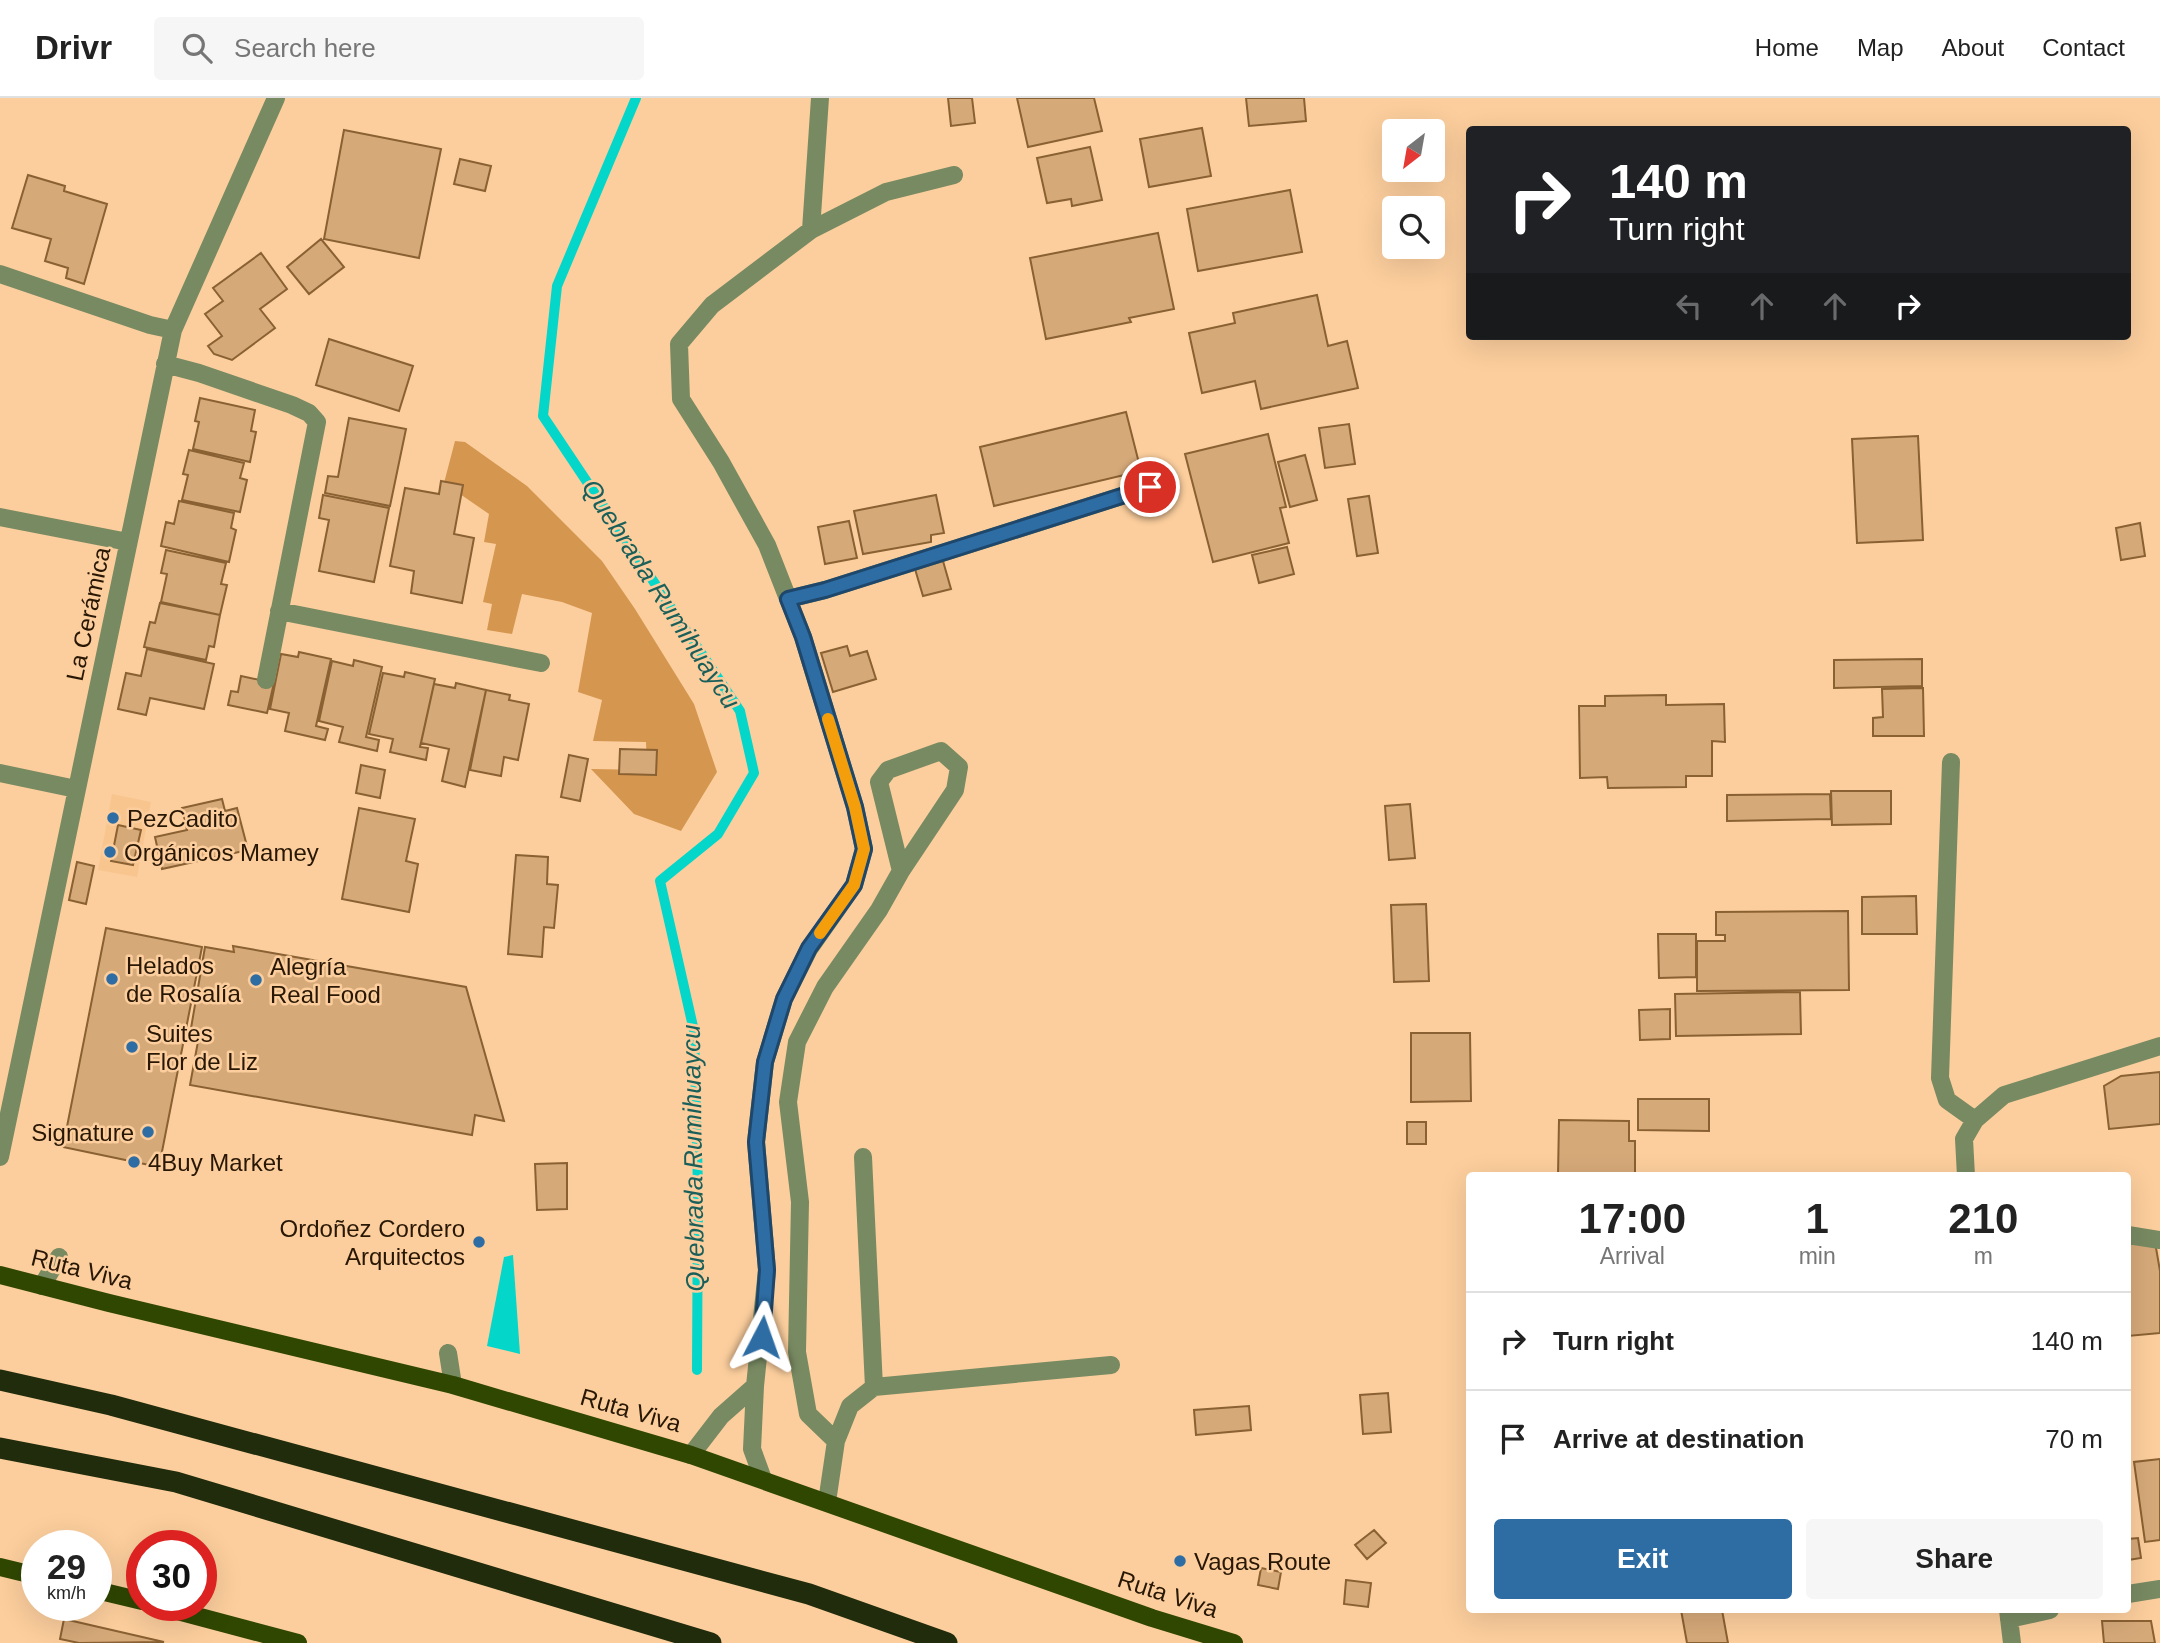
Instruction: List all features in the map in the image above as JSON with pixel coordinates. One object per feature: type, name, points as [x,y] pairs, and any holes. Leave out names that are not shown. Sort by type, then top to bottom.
[{"type":"highway","points":[[0,1380],[111,1405],[809,1594],[947,1643]]},
{"type":"highway","points":[[0,1448],[176,1482],[711,1643]]},
{"type":"main road","name":"Ruta Viva","points":[[0,1275],[453,1385],[691,1455],[1139,1613],[1234,1643]]},
{"type":"main road","points":[[0,1567],[21,1572]]},
{"type":"main road","points":[[215,1621],[298,1643]]},
{"type":"street","name":"La Cerámica","points":[[0,1157],[173,330],[276,98]]},
{"type":"street","points":[[811,230],[820,98]]},
{"type":"street","points":[[763,1479],[752,1449],[755,1386],[767,1270],[756,1142],[765,1062],[784,999],[809,948],[854,885],[864,849],[855,807],[803,637],[788,599],[766,545],[721,463],[681,399],[679,344],[712,305],[811,230],[886,192],[954,175]]},
{"type":"street","points":[[0,274],[150,325],[173,330]]},
{"type":"street","points":[[165,365],[198,373],[292,405],[309,412],[317,422],[265,680]]},
{"type":"street","points":[[788,599],[825,590],[1150,487]]},
{"type":"street","points":[[0,517],[128,542]]},
{"type":"street","points":[[279,611],[541,663]]},
{"type":"street","points":[[836,1441],[808,1414],[797,1352],[800,1202],[788,1102],[797,1042],[825,987],[879,909],[955,790],[959,766],[941,751],[888,769],[878,782],[901,871]]},
{"type":"street","points":[[1951,762],[1940,1078],[1947,1100],[1975,1120]]},
{"type":"street","points":[[0,773],[76,789]]},
{"type":"street","points":[[1966,1172],[1964,1139],[1975,1120],[2004,1096],[2160,1046]]},
{"type":"street","points":[[863,1157],[874,1387]]},
{"type":"street","points":[[2131,1235],[2160,1240]]},
{"type":"street","points":[[41,1286],[59,1257]]},
{"type":"street","points":[[447,1353],[453,1385]]},
{"type":"street","points":[[827,1502],[836,1441],[850,1406],[874,1387],[1111,1366]]},
{"type":"street","points":[[691,1455],[721,1416],[755,1386]]},
{"type":"street","points":[[2131,1594],[2160,1589]]},
{"type":"street","points":[[2009,1614],[2012,1643]]},
{"type":"shaded area","points":[[455,441],[465,442],[527,486],[602,561],[694,704],[717,772],[681,831],[634,814],[591,769],[647,770],[646,742],[593,741],[602,700],[578,692],[592,613],[562,602],[522,594],[512,634],[487,630],[492,604],[483,602],[496,544],[484,542],[489,514],[444,483]]},
{"type":"shaded area","points":[[112,794],[151,802],[137,877],[98,870]]},
{"type":"water","points":[[513,1255],[520,1354],[487,1346],[504,1257]]},
{"type":"building","points":[[948,98],[972,98],[975,123],[951,126]]},
{"type":"building","points":[[1017,98],[1094,98],[1102,131],[1028,147]]},
{"type":"building","points":[[1246,98],[1304,98],[1306,121],[1249,126]]},
{"type":"building","points":[[1202,128],[1211,176],[1149,187],[1140,139]]},
{"type":"building","points":[[344,130],[441,149],[419,258],[324,239]]},
{"type":"building","points":[[1090,147],[1102,200],[1072,206],[1071,199],[1047,203],[1037,158]]},
{"type":"building","points":[[460,159],[491,166],[485,191],[454,184]]},
{"type":"building","points":[[28,175],[65,186],[64,191],[107,204],[84,284],[66,278],[68,268],[45,261],[51,239],[12,228]]},
{"type":"building","points":[[1290,190],[1302,252],[1198,271],[1187,209]]},
{"type":"building","points":[[1158,233],[1174,309],[1129,318],[1131,322],[1046,339],[1030,258]]},
{"type":"building","points":[[321,239],[344,267],[309,294],[287,267]]},
{"type":"building","points":[[261,253],[287,289],[260,309],[275,328],[232,360],[214,354],[208,346],[222,336],[205,314],[223,301],[213,288]]},
{"type":"building","points":[[1317,295],[1328,346],[1347,341],[1358,388],[1261,409],[1255,381],[1202,393],[1189,333],[1235,323],[1233,313]]},
{"type":"building","points":[[329,339],[413,366],[399,411],[316,385]]},
{"type":"building","points":[[200,398],[255,410],[251,431],[256,432],[250,462],[193,449],[199,422],[195,421]]},
{"type":"building","points":[[1126,412],[1141,471],[994,506],[980,447]]},
{"type":"building","points":[[349,418],[406,429],[390,506],[325,493],[328,476],[338,477]]},
{"type":"building","points":[[1349,424],[1355,464],[1325,468],[1319,428]]},
{"type":"building","points":[[1268,434],[1286,507],[1280,508],[1289,543],[1213,562],[1185,454]]},
{"type":"building","points":[[1918,436],[1923,540],[1857,543],[1852,439]]},
{"type":"building","points":[[189,450],[244,463],[240,478],[247,480],[240,512],[182,500],[188,475],[183,474]]},
{"type":"building","points":[[1305,455],[1317,500],[1290,507],[1278,462]]},
{"type":"building","points":[[441,481],[463,485],[454,534],[474,538],[462,603],[411,593],[414,571],[390,566],[405,488],[439,494]]},
{"type":"building","points":[[323,495],[389,508],[374,582],[319,571],[329,520],[319,518]]},
{"type":"building","points":[[936,495],[944,533],[931,535],[931,542],[863,554],[854,511]]},
{"type":"building","points":[[1369,496],[1378,553],[1357,556],[1348,499]]},
{"type":"building","points":[[179,501],[234,513],[231,528],[236,530],[229,562],[161,546],[166,522],[174,524]]},
{"type":"building","points":[[849,521],[857,558],[825,564],[818,527]]},
{"type":"building","points":[[2140,523],[2145,556],[2121,560],[2116,528]]},
{"type":"building","points":[[1287,547],[1294,574],[1259,583],[1252,555]]},
{"type":"building","points":[[166,550],[226,563],[221,584],[227,585],[220,615],[161,602],[167,574],[161,573]]},
{"type":"building","points":[[943,561],[951,589],[923,596],[915,569]]},
{"type":"building","points":[[160,603],[220,615],[214,647],[209,646],[206,660],[144,647],[150,622],[155,623]]},
{"type":"building","points":[[847,646],[850,656],[867,651],[876,679],[833,692],[821,653]]},
{"type":"building","points":[[147,649],[214,664],[204,709],[150,698],[146,715],[118,709],[126,673],[141,676]]},
{"type":"building","points":[[299,652],[331,659],[316,726],[328,729],[325,740],[285,731],[289,713],[270,709],[281,654],[298,657]]},
{"type":"building","points":[[1922,659],[1922,686],[1834,688],[1834,660]]},
{"type":"building","points":[[354,660],[382,667],[366,737],[379,740],[377,751],[339,742],[343,727],[319,721],[332,661],[353,666]]},
{"type":"building","points":[[405,672],[435,679],[420,747],[428,748],[426,760],[390,752],[393,739],[369,734],[383,673],[404,677]]},
{"type":"building","points":[[241,676],[274,683],[267,713],[228,705],[231,691],[238,692]]},
{"type":"building","points":[[456,683],[486,690],[465,787],[442,781],[449,749],[421,743],[434,684],[455,688]]},
{"type":"building","points":[[1923,688],[1924,736],[1873,736],[1873,718],[1883,717],[1882,689]]},
{"type":"building","points":[[486,690],[510,695],[509,700],[529,704],[518,760],[504,757],[501,776],[470,770]]},
{"type":"building","points":[[1666,695],[1666,705],[1724,704],[1725,742],[1712,741],[1712,776],[1686,776],[1686,787],[1608,788],[1607,777],[1580,778],[1579,706],[1605,706],[1605,696]]},
{"type":"building","points":[[620,749],[657,750],[656,775],[619,774]]},
{"type":"building","points":[[569,755],[588,759],[580,801],[561,797]]},
{"type":"building","points":[[361,765],[385,770],[380,798],[356,793]]},
{"type":"building","points":[[1831,791],[1891,791],[1891,824],[1832,825]]},
{"type":"building","points":[[1830,794],[1831,819],[1727,821],[1727,795]]},
{"type":"building","points":[[222,799],[225,811],[237,808],[248,850],[162,869],[155,837],[187,830],[182,808]]},
{"type":"building","points":[[1410,804],[1415,858],[1389,860],[1385,806]]},
{"type":"building","points":[[359,808],[415,819],[406,861],[418,864],[409,912],[342,899]]},
{"type":"building","points":[[118,825],[141,830],[133,865],[111,861]]},
{"type":"building","points":[[516,855],[548,857],[547,884],[558,885],[554,928],[544,927],[542,957],[508,954]]},
{"type":"building","points":[[77,862],[94,866],[86,904],[69,900]]},
{"type":"building","points":[[1916,896],[1917,934],[1862,934],[1862,897]]},
{"type":"building","points":[[1426,904],[1429,981],[1394,982],[1391,905]]},
{"type":"building","points":[[1848,911],[1849,990],[1697,991],[1697,941],[1725,941],[1725,935],[1716,935],[1716,912]]},
{"type":"building","name":"Suites Flor de Liz","points":[[106,928],[202,947],[159,1167],[63,1147]]},
{"type":"building","points":[[1658,934],[1696,934],[1696,977],[1659,978]]},
{"type":"building","points":[[233,946],[466,987],[504,1121],[475,1115],[472,1135],[190,1085],[199,1036],[190,1034],[205,947],[234,952]]},
{"type":"building","points":[[1800,992],[1801,1034],[1676,1036],[1675,994]]},
{"type":"building","points":[[1670,1009],[1670,1039],[1640,1040],[1639,1010]]},
{"type":"building","points":[[1411,1033],[1470,1033],[1471,1101],[1411,1102]]},
{"type":"building","points":[[2160,1072],[2160,1124],[2109,1129],[2104,1086],[2121,1076]]},
{"type":"building","points":[[1638,1099],[1709,1099],[1709,1131],[1638,1130]]},
{"type":"building","points":[[1559,1120],[1629,1121],[1629,1141],[1635,1141],[1635,1172],[1558,1172]]},
{"type":"building","points":[[1407,1122],[1426,1122],[1426,1144],[1407,1144]]},
{"type":"building","points":[[567,1163],[567,1209],[537,1210],[535,1164]]},
{"type":"building","points":[[2155,1242],[2160,1271],[2160,1333],[2131,1336],[2131,1244]]},
{"type":"building","points":[[1388,1393],[1391,1432],[1363,1434],[1360,1395]]},
{"type":"building","points":[[1249,1406],[1251,1430],[1196,1435],[1194,1410]]},
{"type":"building","points":[[2160,1459],[2160,1540],[2145,1542],[2134,1462]]},
{"type":"building","points":[[1374,1530],[1386,1543],[1367,1559],[1355,1545]]},
{"type":"building","points":[[2138,1538],[2141,1558],[2131,1560],[2131,1539]]},
{"type":"building","points":[[1261,1568],[1281,1572],[1278,1589],[1258,1585]]},
{"type":"building","points":[[1346,1580],[1371,1583],[1368,1607],[1344,1604]]},
{"type":"building","points":[[1682,1613],[1723,1613],[1728,1643],[1687,1643]]},
{"type":"building","points":[[64,1621],[73,1621],[164,1642],[79,1643],[60,1639]]},
{"type":"building","points":[[2102,1621],[2151,1621],[2155,1643],[2104,1643]]},
{"type":"waterway","name":"Quebrada Rumihuaycu","points":[[636,98],[557,286],[543,416],[740,711],[754,773],[718,834],[660,881],[694,1031],[698,1188],[697,1370]]},
{"type":"slow traffic","points":[[820,933],[854,885],[864,849],[855,807],[828,719]]},
{"type":"place","name":"PezCadito","points":[[113,818]]},
{"type":"place","name":"Orgánicos Mamey","points":[[110,852]]},
{"type":"place","name":"Helados de Rosalía","points":[[112,979]]},
{"type":"place","name":"Alegría Real Food","points":[[256,980]]},
{"type":"place","name":"Suites Flor de Liz","points":[[132,1047]]},
{"type":"place","name":"Signature","points":[[148,1132]]},
{"type":"place","name":"4Buy Market","points":[[134,1162]]},
{"type":"place","name":"Ordoñez Cordero Arquitectos","points":[[479,1242]]},
{"type":"place","name":"Vagas Route","points":[[1180,1561]]},
{"type":"route","points":[[762,1337],[767,1270],[756,1142],[765,1062],[784,999],[809,948],[854,885],[864,849],[855,807],[803,637],[788,599],[825,590],[1150,487]]}]
